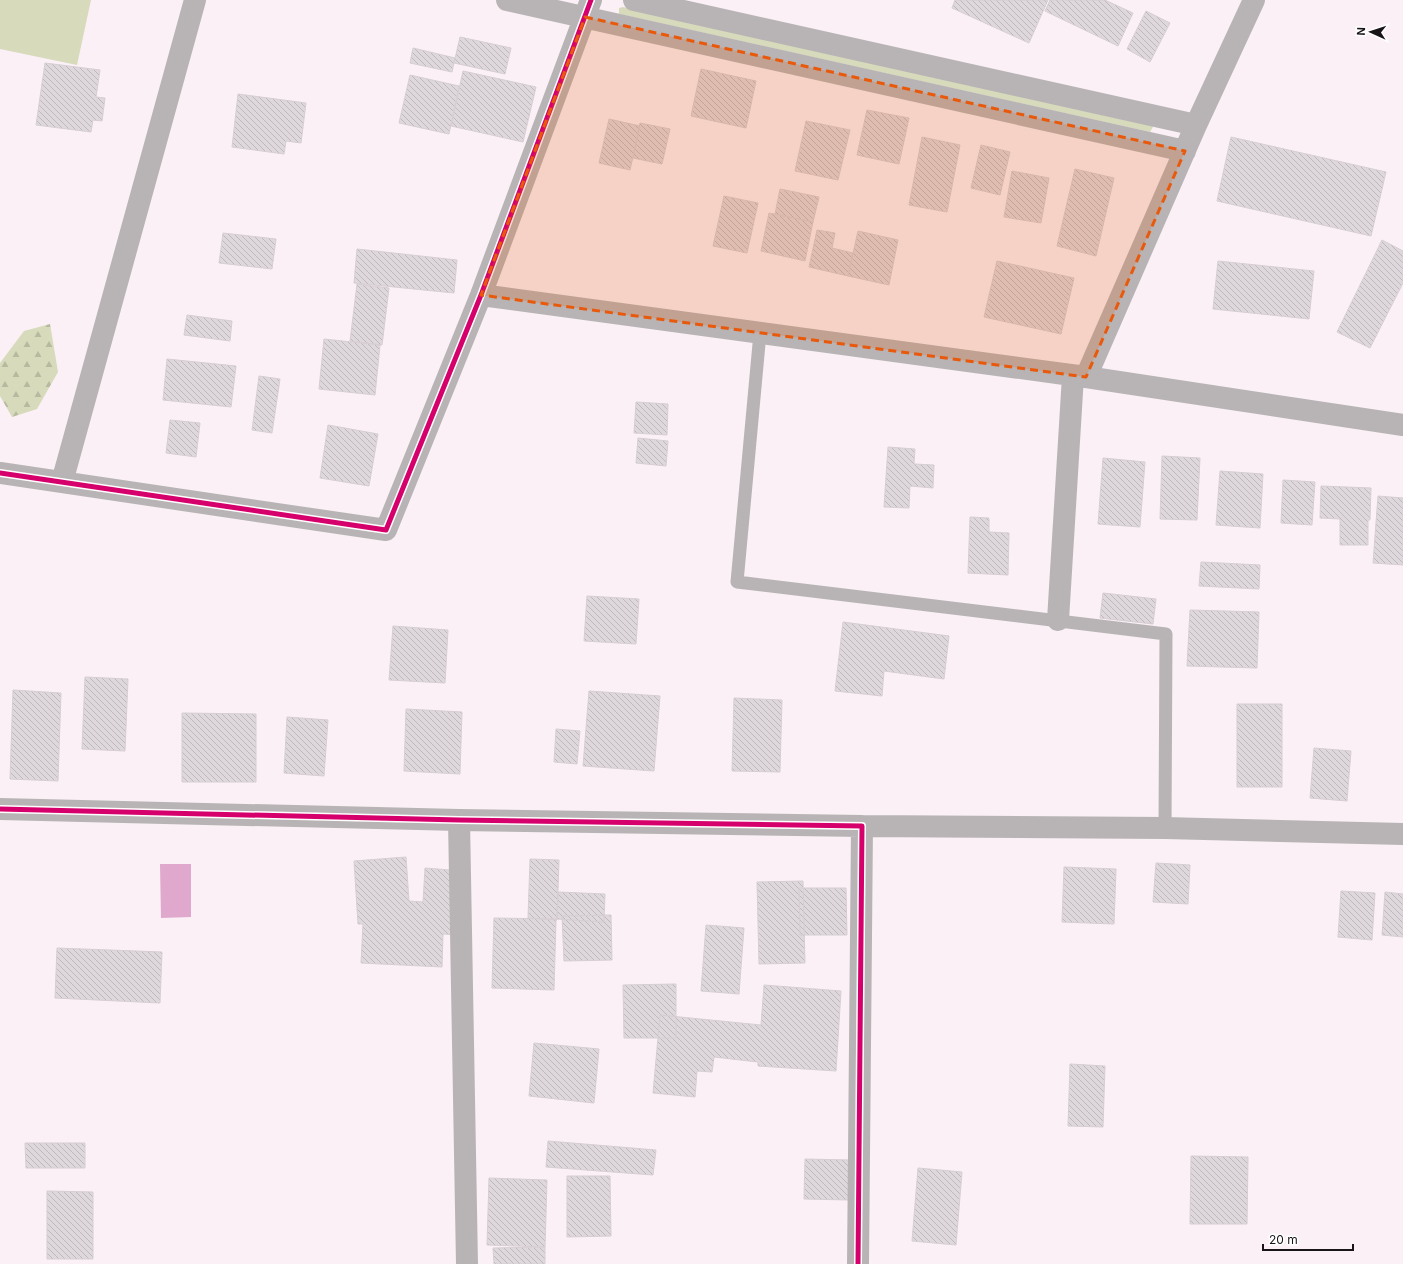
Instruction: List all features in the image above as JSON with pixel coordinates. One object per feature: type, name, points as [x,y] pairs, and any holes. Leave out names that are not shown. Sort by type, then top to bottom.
[{"type":"street","points":[[62,482],[195,0]]},
{"type":"street","points":[[507,0],[588,9],[1185,151]]},
{"type":"street","points":[[634,0],[1196,124]]},
{"type":"street","points":[[1058,620],[1079,377],[1254,0]]},
{"type":"street","points":[[0,473],[386,530],[481,295],[588,9]]},
{"type":"street","points":[[481,295],[1079,377],[1403,425]]},
{"type":"street","points":[[0,809],[459,820],[862,826],[1165,828],[1403,834]]},
{"type":"street","points":[[459,820],[467,1264]]},
{"type":"street","points":[[858,1264],[862,826]]},
{"type":"lane","points":[[760,333],[737,582],[1166,634],[1165,828]]},
{"type":"highlighted area","points":[[585,17],[1185,151],[1086,377],[481,295]]},
{"type":"green space","points":[[0,0],[91,0],[77,65],[0,49]]},
{"type":"green space","points":[[623,7],[1151,124],[1153,127],[1150,132],[619,14],[619,8]]},
{"type":"green space","points":[[50,324],[58,372],[37,409],[12,417],[0,396],[0,363],[24,331]]},
{"type":"shaded area","points":[[160,864],[191,864],[191,917],[161,918]]},
{"type":"building","points":[[955,0],[1048,0],[1029,43],[952,8]]},
{"type":"building","points":[[1050,0],[1105,0],[1133,13],[1118,46],[1045,11]]},
{"type":"building","points":[[1146,11],[1170,23],[1150,62],[1127,49]]},
{"type":"building","points":[[460,37],[511,48],[505,74],[454,63]]},
{"type":"building","points":[[413,48],[455,58],[452,72],[410,63]]},
{"type":"building","points":[[45,63],[100,70],[96,97],[105,98],[102,121],[93,120],[91,132],[36,125]]},
{"type":"building","points":[[701,69],[756,81],[746,128],[691,116]]},
{"type":"building","points":[[463,71],[536,87],[523,142],[451,126]]},
{"type":"building","points":[[410,75],[459,86],[449,134],[399,123]]},
{"type":"building","points":[[238,94],[306,103],[301,143],[286,141],[284,154],[232,147]]},
{"type":"building","points":[[867,110],[909,118],[899,164],[857,155]]},
{"type":"building","points":[[609,119],[640,126],[630,170],[599,163]]},
{"type":"building","points":[[806,121],[850,130],[838,180],[795,171]]},
{"type":"building","points":[[640,123],[670,129],[662,164],[633,158]]},
{"type":"building","points":[[922,137],[960,145],[947,212],[909,205]]},
{"type":"building","points":[[1231,137],[1386,172],[1371,236],[1217,201]]},
{"type":"building","points":[[981,145],[1010,152],[1000,195],[971,188]]},
{"type":"building","points":[[1075,169],[1114,178],[1096,256],[1057,246]]},
{"type":"building","points":[[1012,171],[1049,178],[1041,223],[1004,217]]},
{"type":"building","points":[[780,189],[819,197],[813,222],[775,214]]},
{"type":"building","points":[[724,196],[758,203],[747,253],[713,246]]},
{"type":"building","points":[[769,213],[813,222],[805,261],[761,251]]},
{"type":"building","points":[[817,230],[835,233],[832,248],[853,253],[848,276],[809,267]]},
{"type":"building","points":[[858,231],[898,240],[889,285],[848,276]]},
{"type":"building","points":[[223,233],[276,239],[272,269],[219,263]]},
{"type":"building","points":[[1382,240],[1403,251],[1403,283],[1370,348],[1337,332]]},
{"type":"building","points":[[357,249],[457,260],[454,293],[354,283]]},
{"type":"building","points":[[997,261],[1074,278],[1061,334],[984,317]]},
{"type":"building","points":[[1218,261],[1314,271],[1309,319],[1213,309]]},
{"type":"building","points":[[357,284],[389,288],[382,345],[350,341]]},
{"type":"building","points":[[187,315],[232,321],[230,341],[184,335]]},
{"type":"building","points":[[324,339],[380,345],[375,395],[319,389]]},
{"type":"building","points":[[167,359],[236,366],[231,407],[163,400]]},
{"type":"building","points":[[259,376],[280,379],[272,433],[252,430]]},
{"type":"building","points":[[636,402],[668,404],[667,435],[634,433]]},
{"type":"building","points":[[170,420],[200,423],[196,457],[166,453]]},
{"type":"building","points":[[328,425],[378,434],[369,486],[320,478]]},
{"type":"building","points":[[638,438],[668,441],[666,466],[636,463]]},
{"type":"building","points":[[888,447],[915,449],[914,464],[934,465],[933,488],[910,486],[909,508],[884,507]]},
{"type":"building","points":[[1162,456],[1200,458],[1197,520],[1160,519]]},
{"type":"building","points":[[1103,458],[1145,462],[1140,527],[1098,524]]},
{"type":"building","points":[[1220,471],[1263,474],[1260,528],[1216,525]]},
{"type":"building","points":[[1283,480],[1315,482],[1312,525],[1281,523]]},
{"type":"building","points":[[1321,486],[1371,488],[1370,520],[1368,520],[1368,545],[1340,545],[1340,519],[1320,518]]},
{"type":"building","points":[[1378,496],[1403,498],[1403,565],[1373,563]]},
{"type":"building","points":[[970,517],[989,518],[989,532],[1009,533],[1008,575],[968,573]]},
{"type":"building","points":[[1201,562],[1260,565],[1259,589],[1199,586]]},
{"type":"building","points":[[1103,593],[1156,599],[1153,624],[1100,618]]},
{"type":"building","points":[[587,596],[639,599],[636,644],[584,641]]},
{"type":"building","points":[[1190,610],[1259,612],[1257,668],[1187,666]]},
{"type":"building","points":[[843,622],[949,636],[944,679],[884,671],[882,696],[835,691]]},
{"type":"building","points":[[393,626],[448,630],[445,683],[389,680]]},
{"type":"building","points":[[85,677],[128,679],[125,751],[82,749]]},
{"type":"building","points":[[13,690],[61,693],[58,781],[10,779]]},
{"type":"building","points":[[589,691],[660,696],[654,771],[583,766]]},
{"type":"building","points":[[734,698],[782,700],[780,772],[732,771]]},
{"type":"building","points":[[1237,704],[1282,704],[1282,787],[1237,787]]},
{"type":"building","points":[[406,709],[462,712],[460,774],[404,771]]},
{"type":"building","points":[[182,713],[256,714],[256,782],[182,782]]},
{"type":"building","points":[[287,717],[328,720],[324,776],[284,773]]},
{"type":"building","points":[[556,729],[580,731],[577,764],[554,762]]},
{"type":"building","points":[[1314,748],[1351,751],[1347,801],[1310,798]]},
{"type":"building","points":[[406,857],[409,901],[423,902],[425,868],[462,871],[458,935],[443,934],[442,967],[361,963],[363,924],[358,924],[354,861]]},
{"type":"building","points":[[530,859],[559,860],[557,920],[528,918]]},
{"type":"building","points":[[1156,863],[1190,865],[1188,904],[1153,902]]},
{"type":"building","points":[[1064,867],[1116,869],[1114,924],[1062,922]]},
{"type":"building","points":[[803,881],[805,963],[759,964],[757,882]]},
{"type":"building","points":[[799,888],[846,888],[847,935],[800,935]]},
{"type":"building","points":[[1341,891],[1375,893],[1372,940],[1338,937]]},
{"type":"building","points":[[558,892],[605,894],[604,922],[557,919]]},
{"type":"building","points":[[1385,892],[1403,894],[1403,937],[1382,935]]},
{"type":"building","points":[[611,915],[612,960],[564,961],[562,916]]},
{"type":"building","points":[[494,918],[556,919],[554,990],[492,988]]},
{"type":"building","points":[[706,925],[744,928],[739,994],[701,991]]},
{"type":"building","points":[[57,948],[162,952],[160,1003],[55,998]]},
{"type":"building","points":[[676,984],[676,1038],[624,1038],[623,985]]},
{"type":"building","points":[[764,985],[841,991],[836,1071],[758,1066],[758,1062],[714,1057],[712,1072],[697,1071],[695,1097],[653,1093],[660,1015],[761,1025]]},
{"type":"building","points":[[534,1043],[599,1049],[594,1103],[529,1096]]},
{"type":"building","points":[[1070,1064],[1105,1066],[1103,1127],[1068,1126]]},
{"type":"building","points":[[548,1141],[656,1150],[653,1175],[546,1167]]},
{"type":"building","points":[[25,1143],[85,1143],[85,1168],[26,1168]]},
{"type":"building","points":[[1191,1156],[1248,1157],[1247,1224],[1190,1224]]},
{"type":"building","points":[[805,1159],[850,1160],[850,1200],[804,1199]]},
{"type":"building","points":[[918,1168],[962,1172],[956,1245],[912,1241]]},
{"type":"building","points":[[567,1176],[610,1176],[611,1236],[567,1237]]},
{"type":"building","points":[[489,1178],[547,1180],[545,1247],[487,1245]]},
{"type":"building","points":[[47,1191],[93,1192],[93,1259],[47,1259]]},
{"type":"building","points":[[545,1247],[545,1264],[494,1264],[493,1248]]},
{"type":"cycle path","points":[[0,473],[386,530],[481,295],[591,0]]},
{"type":"cycle path","points":[[0,809],[459,820],[862,826],[858,1264]]}]
